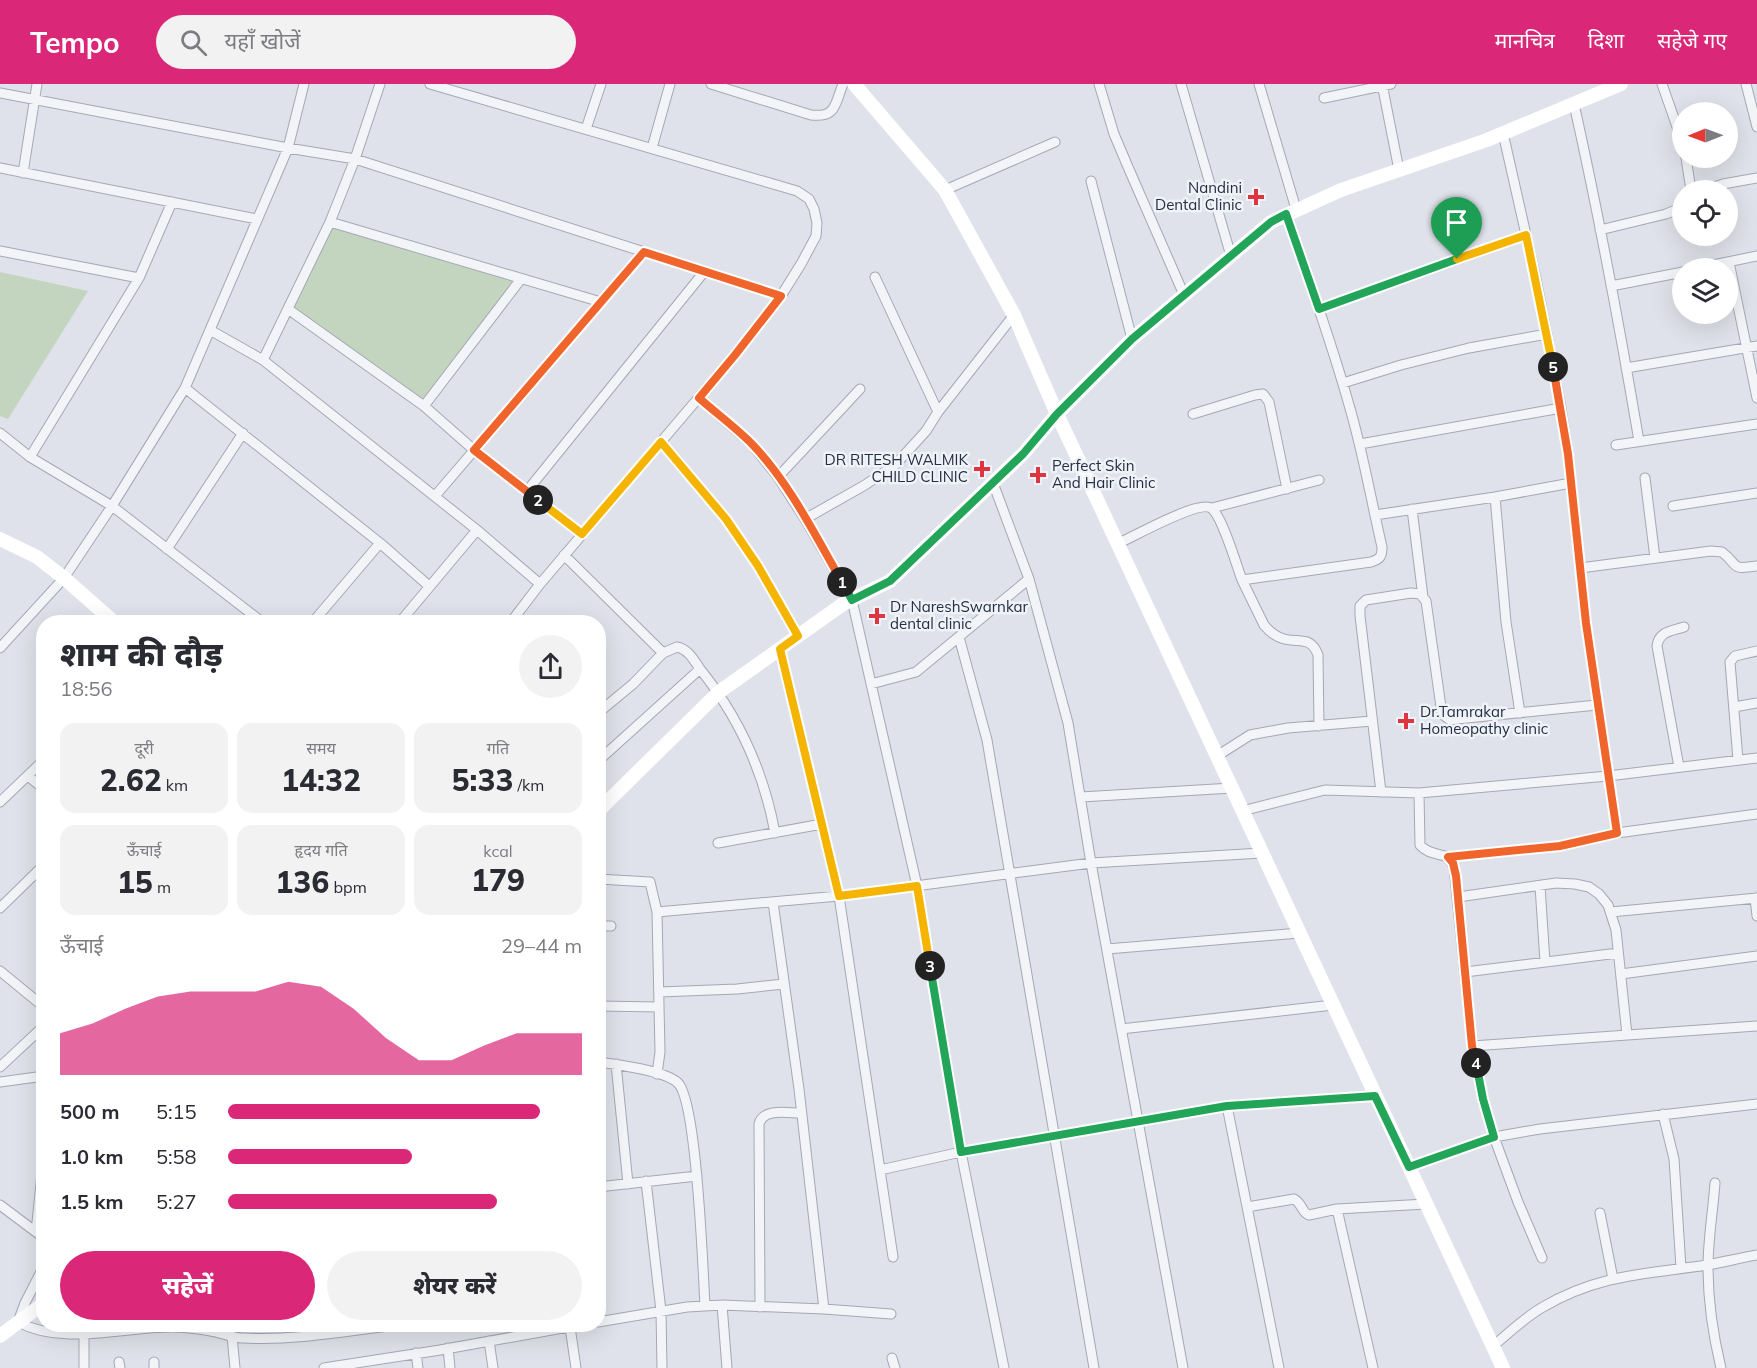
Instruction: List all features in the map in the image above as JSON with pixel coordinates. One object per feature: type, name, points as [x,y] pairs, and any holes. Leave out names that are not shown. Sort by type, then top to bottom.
[{"type":"street","points":[[23,173],[37,84]]},
{"type":"street","points":[[0,648],[63,578],[112,506],[185,387],[288,148],[304,84]]},
{"type":"street","points":[[263,360],[330,222],[355,159],[380,84]]},
{"type":"street","points":[[430,84],[797,191],[809,199],[815,216],[816,236],[781,296],[735,355],[564,555],[516,615]]},
{"type":"street","points":[[586,129],[601,84]]},
{"type":"street","points":[[652,148],[670,84]]},
{"type":"street","points":[[711,84],[820,117],[828,114],[836,106],[842,88],[832,84]]},
{"type":"street","points":[[854,84],[945,190],[1014,315],[1117,544],[1503,1368]]},
{"type":"street","points":[[1099,84],[1114,134],[1184,295]]},
{"type":"street","points":[[1181,84],[1231,256]]},
{"type":"street","points":[[1242,580],[1303,573],[1378,560],[1382,547],[1360,444],[1291,212],[1259,84]]},
{"type":"street","points":[[606,803],[719,692],[843,604],[890,581],[1023,454],[1057,414],[1132,339],[1271,222],[1341,190],[1503,133],[1621,84]]},
{"type":"street","points":[[1662,84],[1672,113]]},
{"type":"street","points":[[1746,84],[1757,127]]},
{"type":"street","points":[[1324,98],[1351,88],[1385,85],[1399,170]]},
{"type":"street","points":[[0,93],[355,159],[781,296]]},
{"type":"street","points":[[1574,104],[1611,286],[1639,441]]},
{"type":"street","points":[[1503,133],[1561,408],[1597,705],[1617,833]]},
{"type":"street","points":[[945,190],[1055,142]]},
{"type":"street","points":[[0,168],[257,219]]},
{"type":"street","points":[[1738,181],[1757,178]]},
{"type":"street","points":[[1091,181],[1132,339]]},
{"type":"street","points":[[30,457],[139,278],[172,202]]},
{"type":"street","points":[[1600,230],[1672,212]]},
{"type":"street","points":[[330,222],[601,302]]},
{"type":"street","points":[[1319,309],[1526,235]]},
{"type":"street","points":[[0,250],[139,278]]},
{"type":"street","points":[[435,496],[644,252]]},
{"type":"street","points":[[1738,260],[1757,256]]},
{"type":"street","points":[[526,491],[704,272]]},
{"type":"street","points":[[1611,286],[1672,274]]},
{"type":"street","points":[[875,277],[938,411]]},
{"type":"street","points":[[424,406],[522,279]]},
{"type":"street","points":[[1738,295],[1752,347],[1757,398]]},
{"type":"street","points":[[288,309],[424,406],[474,450],[582,534]]},
{"type":"street","points":[[805,519],[865,485],[896,464],[926,431],[938,411],[1014,315]]},
{"type":"street","points":[[210,330],[263,360],[435,496],[540,584]]},
{"type":"street","points":[[1342,383],[1457,351],[1547,334]]},
{"type":"street","points":[[1626,368],[1752,347]]},
{"type":"street","points":[[185,387],[380,543],[429,586]]},
{"type":"street","points":[[778,477],[860,389]]},
{"type":"street","points":[[1193,414],[1254,395],[1263,394],[1267,397],[1287,489]]},
{"type":"street","points":[[699,398],[751,443],[778,477],[852,600],[917,886],[961,1152],[1004,1368]]},
{"type":"street","points":[[1360,444],[1561,408]]},
{"type":"street","points":[[1616,445],[1757,424]]},
{"type":"street","points":[[167,549],[243,433]]},
{"type":"street","points":[[0,434],[30,457],[112,506],[253,615]]},
{"type":"street","points":[[661,442],[726,519],[758,566],[798,636]]},
{"type":"street","points":[[1645,478],[1655,558]]},
{"type":"street","points":[[1117,544],[1188,510],[1212,508],[1319,480]]},
{"type":"street","points":[[993,483],[1029,579],[1068,723],[1091,863],[1183,1368]]},
{"type":"street","points":[[1375,515],[1495,498],[1571,483]]},
{"type":"street","points":[[1673,506],[1757,493]]},
{"type":"street","points":[[1495,498],[1506,622],[1520,713]]},
{"type":"street","points":[[1212,508],[1223,526],[1242,580],[1264,625],[1276,636],[1307,642],[1315,647],[1318,655],[1319,726]]},
{"type":"street","points":[[1412,509],[1423,597]]},
{"type":"street","points":[[406,615],[477,530]]},
{"type":"street","points":[[0,539],[37,557],[106,615]]},
{"type":"street","points":[[320,615],[380,543]]},
{"type":"street","points":[[1580,568],[1717,551],[1726,555],[1738,567],[1757,566]]},
{"type":"street","points":[[564,555],[663,653]]},
{"type":"street","points":[[871,684],[916,672],[1029,579]]},
{"type":"street","points":[[1381,792],[1360,606],[1366,600],[1412,593],[1420,594],[1426,601],[1442,714],[1450,720],[1597,705]]},
{"type":"street","points":[[1679,767],[1657,646],[1661,634],[1684,627]]},
{"type":"street","points":[[959,637],[987,740],[1094,1368]]},
{"type":"street","points":[[606,706],[633,684],[663,653],[673,648],[682,648],[719,692],[752,755],[771,809],[775,832]]},
{"type":"street","points":[[780,649],[839,896],[893,1257]]},
{"type":"street","points":[[1738,760],[1730,660],[1734,656],[1757,651]]},
{"type":"street","points":[[606,754],[700,669]]},
{"type":"street","points":[[1734,707],[1757,704]]},
{"type":"street","points":[[1217,756],[1250,735],[1372,721]]},
{"type":"street","points":[[1242,811],[1325,790],[1419,793],[1608,776],[1757,758]]},
{"type":"street","points":[[0,802],[36,768]]},
{"type":"street","points":[[28,776],[36,782]]},
{"type":"street","points":[[1081,797],[1232,788]]},
{"type":"street","points":[[1419,793],[1420,845],[1430,853],[1448,857],[1560,846],[1617,833],[1757,814]]},
{"type":"street","points":[[718,843],[822,824]]},
{"type":"street","points":[[657,912],[839,896],[1091,863],[1262,852]]},
{"type":"street","points":[[1448,857],[1454,867],[1472,1046],[1483,1099],[1494,1137],[1518,1202],[1542,1258]]},
{"type":"street","points":[[0,908],[36,873]]},
{"type":"street","points":[[606,879],[650,882],[657,912],[660,1052],[657,1074]]},
{"type":"street","points":[[1458,897],[1556,884],[1589,887],[1599,894],[1608,905],[1616,930],[1627,1035]]},
{"type":"street","points":[[1540,886],[1545,962]]},
{"type":"street","points":[[1611,912],[1756,898],[1757,916]]},
{"type":"street","points":[[773,902],[799,1089],[824,1309]]},
{"type":"street","points":[[606,926],[611,926]]},
{"type":"street","points":[[1107,949],[1299,933]]},
{"type":"street","points":[[1465,972],[1618,953]]},
{"type":"street","points":[[1620,974],[1757,957]]},
{"type":"street","points":[[0,971],[36,1001]]},
{"type":"street","points":[[659,992],[697,992],[784,984]]},
{"type":"street","points":[[1121,1029],[1333,1005]]},
{"type":"street","points":[[606,1006],[659,1007]]},
{"type":"street","points":[[1472,1046],[1757,1026]]},
{"type":"street","points":[[0,1067],[36,1033]]},
{"type":"street","points":[[606,1063],[672,1079],[678,1083],[687,1102],[696,1176],[705,1306]]},
{"type":"street","points":[[616,1064],[628,1184]]},
{"type":"street","points":[[0,1082],[36,1078]]},
{"type":"street","points":[[880,1170],[961,1152],[1227,1106],[1375,1096]]},
{"type":"street","points":[[1409,1167],[1494,1137],[1540,1129],[1757,1104]]},
{"type":"street","points":[[1227,1106],[1279,1368]]},
{"type":"street","points":[[760,1307],[760,1119],[765,1114],[800,1110]]},
{"type":"street","points":[[1663,1114],[1674,1160],[1681,1268]]},
{"type":"street","points":[[606,1186],[696,1176]]},
{"type":"street","points":[[646,1181],[661,1311],[662,1368]]},
{"type":"street","points":[[1715,1183],[1708,1265],[1715,1343],[1721,1368]]},
{"type":"street","points":[[1247,1207],[1290,1199],[1298,1201],[1305,1213],[1309,1215],[1337,1209],[1426,1204]]},
{"type":"street","points":[[0,1205],[36,1232]]},
{"type":"street","points":[[1337,1209],[1373,1368]]},
{"type":"street","points":[[1600,1213],[1613,1279]]},
{"type":"street","points":[[1492,1346],[1542,1307],[1583,1288],[1630,1275],[1708,1265],[1757,1255]]},
{"type":"street","points":[[18,1322],[36,1282]]},
{"type":"street","points":[[722,1305],[728,1368]]},
{"type":"street","points":[[606,1321],[661,1311],[722,1305],[891,1314]]},
{"type":"street","points":[[0,1336],[36,1309]]},
{"type":"street","points":[[18,1322],[36,1330]]},
{"type":"street","points":[[45,1332],[57,1334],[99,1332]]},
{"type":"street","points":[[211,1332],[261,1338],[336,1332]]},
{"type":"street","points":[[324,1368],[352,1366],[529,1332]]},
{"type":"street","points":[[571,1332],[576,1368]]},
{"type":"street","points":[[84,1333],[84,1368]]},
{"type":"street","points":[[232,1336],[235,1368]]},
{"type":"street","points":[[489,1341],[493,1368]]},
{"type":"street","points":[[448,1348],[450,1368]]},
{"type":"street","points":[[416,1353],[418,1368]]},
{"type":"street","points":[[892,1358],[895,1368]]},
{"type":"green space","points":[[330,222],[521,279],[424,406],[288,309]]},
{"type":"green space","points":[[0,272],[88,291],[8,419],[0,416]]},
{"type":"place","name":"Nandini Dental Clinic","points":[[1256,197]]},
{"type":"place","name":"DR RITESH WALMIK CHILD CLINIC","points":[[982,469]]},
{"type":"place","name":"Perfect Skin And Hair Clinic","points":[[1038,475]]},
{"type":"place","name":"Dr NareshSwarnkar dental clinic","points":[[877,616]]},
{"type":"place","name":"Dr.Tamrakar Homeopathy clinic","points":[[1406,721]]},
{"type":"route","points":[[1286,214],[1319,309],[1457,259],[1526,235],[1568,454],[1586,623],[1617,833],[1560,846],[1448,857],[1453,863],[1456,876],[1472,1046],[1494,1137],[1409,1167],[1375,1096],[1227,1106],[961,1152],[917,886],[839,896],[780,649],[798,636],[758,566],[726,519],[661,442],[582,534],[474,450],[644,252],[781,296],[699,398],[751,443],[778,477],[852,600],[890,581],[1023,454],[1057,414],[1132,339],[1271,222],[1286,214]]}]
